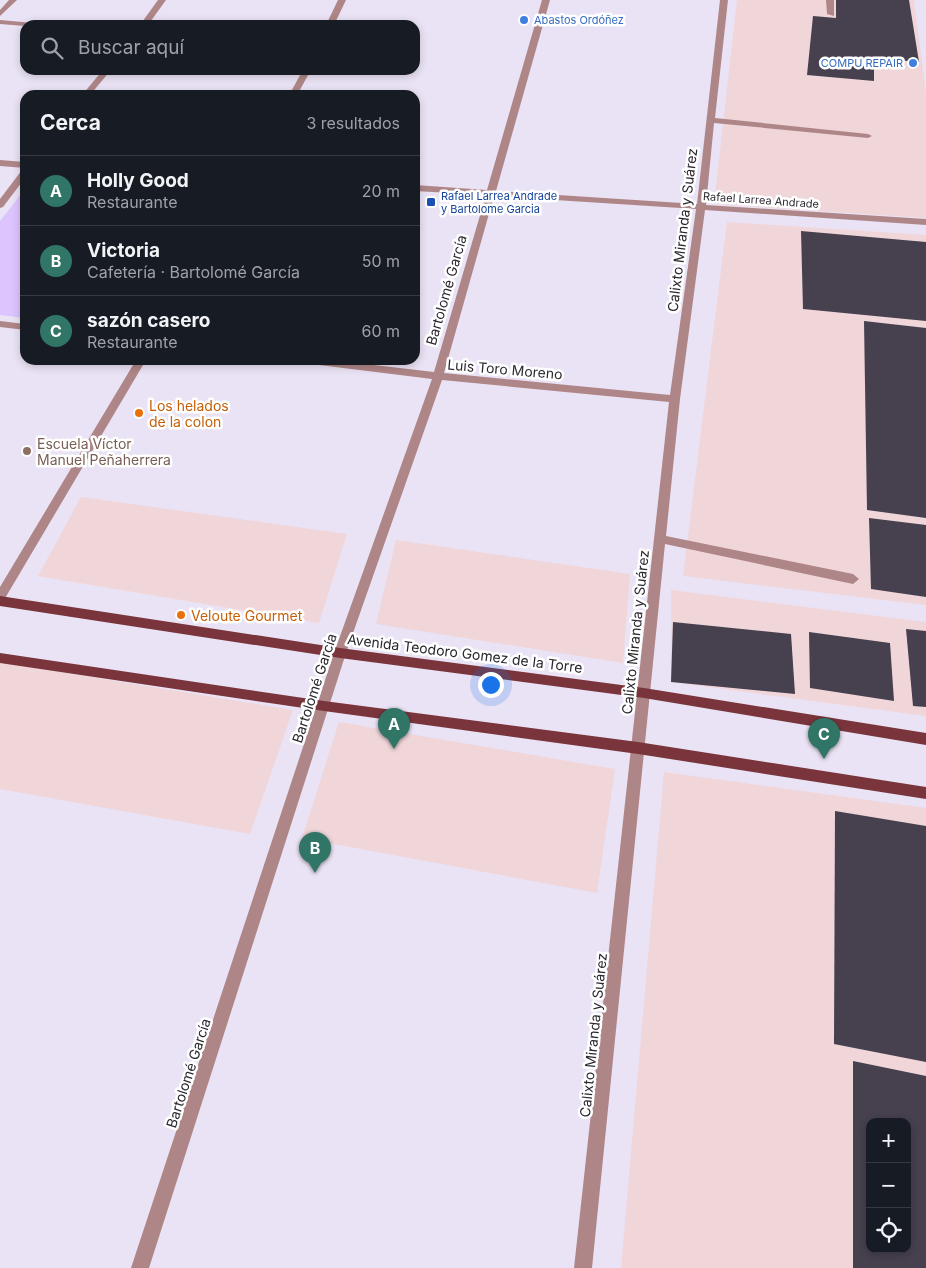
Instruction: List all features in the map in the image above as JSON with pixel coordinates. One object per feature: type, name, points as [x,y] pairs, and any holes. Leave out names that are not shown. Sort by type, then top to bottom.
[{"type":"main road","name":"Avenida Teodoro Gomez de la Torre","points":[[0,601],[340,653],[644,693],[926,739]]},
{"type":"main road","points":[[0,658],[324,706],[638,748],[926,793]]},
{"type":"street","points":[[0,14],[13,0]]},
{"type":"street","points":[[148,20],[162,0]]},
{"type":"street","points":[[332,20],[342,0]]},
{"type":"street","name":"Bartolomé García","points":[[140,1268],[340,653],[438,376],[489,192],[546,0]]},
{"type":"street","name":"Calixto Miranda y Suárez","points":[[583,1268],[660,539],[701,208],[724,0]]},
{"type":"street","points":[[830,0],[831,14]]},
{"type":"street","points":[[0,22],[20,24]]},
{"type":"street","points":[[90,90],[103,75]]},
{"type":"street","points":[[296,90],[304,75]]},
{"type":"street","points":[[710,120],[868,136]]},
{"type":"street","points":[[0,163],[20,165]]},
{"type":"street","points":[[0,204],[20,178]]},
{"type":"street","name":"Rafael Larrea Andrade","points":[[420,188],[926,222]]},
{"type":"street","points":[[0,324],[20,326]]},
{"type":"street","points":[[0,597],[138,365]]},
{"type":"street","name":"Luis Toro Moreno","points":[[345,365],[676,399]]},
{"type":"street","points":[[660,539],[853,579]]},
{"type":"shaded area","points":[[737,0],[914,0],[926,94],[926,218],[714,204]]},
{"type":"shaded area","points":[[20,195],[20,317],[0,315],[0,221]]},
{"type":"shaded area","points":[[727,222],[926,235],[926,605],[683,576]]},
{"type":"shaded area","points":[[81,497],[347,534],[319,623],[38,576]]},
{"type":"shaded area","points":[[396,540],[630,574],[623,663],[376,624]]},
{"type":"shaded area","points":[[671,590],[926,622],[926,716],[671,682]]},
{"type":"shaded area","points":[[0,662],[293,710],[250,834],[0,789]]},
{"type":"shaded area","points":[[339,722],[615,769],[597,893],[302,838]]},
{"type":"shaded area","points":[[664,772],[926,808],[926,1268],[621,1268]]},
{"type":"building","points":[[836,0],[909,0],[919,62],[874,58],[874,81],[807,75],[813,16],[836,18]]},
{"type":"building","points":[[801,231],[926,242],[926,321],[803,309]]},
{"type":"building","points":[[864,321],[926,328],[926,518],[867,510]]},
{"type":"building","points":[[869,518],[926,525],[926,597],[871,589]]},
{"type":"building","points":[[673,622],[791,634],[795,694],[671,682]]},
{"type":"building","points":[[906,629],[926,631],[926,707],[913,706]]},
{"type":"building","points":[[809,632],[890,643],[894,701],[810,688]]},
{"type":"building","points":[[835,811],[926,826],[926,1062],[834,1044]]},
{"type":"building","points":[[853,1061],[926,1076],[926,1268],[853,1268]]},
{"type":"place","name":"Abastos Ordóñez","points":[[524,20]]},
{"type":"place","name":"COMPU REPAIR","points":[[913,63]]},
{"type":"place","name":"Rafael Larrea Andrade y Bartolome Garcia","points":[[431,202]]},
{"type":"place","name":"Los helados de la colon","points":[[139,413]]},
{"type":"place","name":"Escuela Víctor Manuel Peñaherrera","points":[[27,451]]},
{"type":"place","name":"Veloute Gourmet","points":[[181,615]]},
{"type":"place","name":"Holly Good","points":[[394,749]]},
{"type":"place","name":"sazón casero","points":[[824,759]]},
{"type":"place","name":"Victoria","points":[[315,873]]}]
